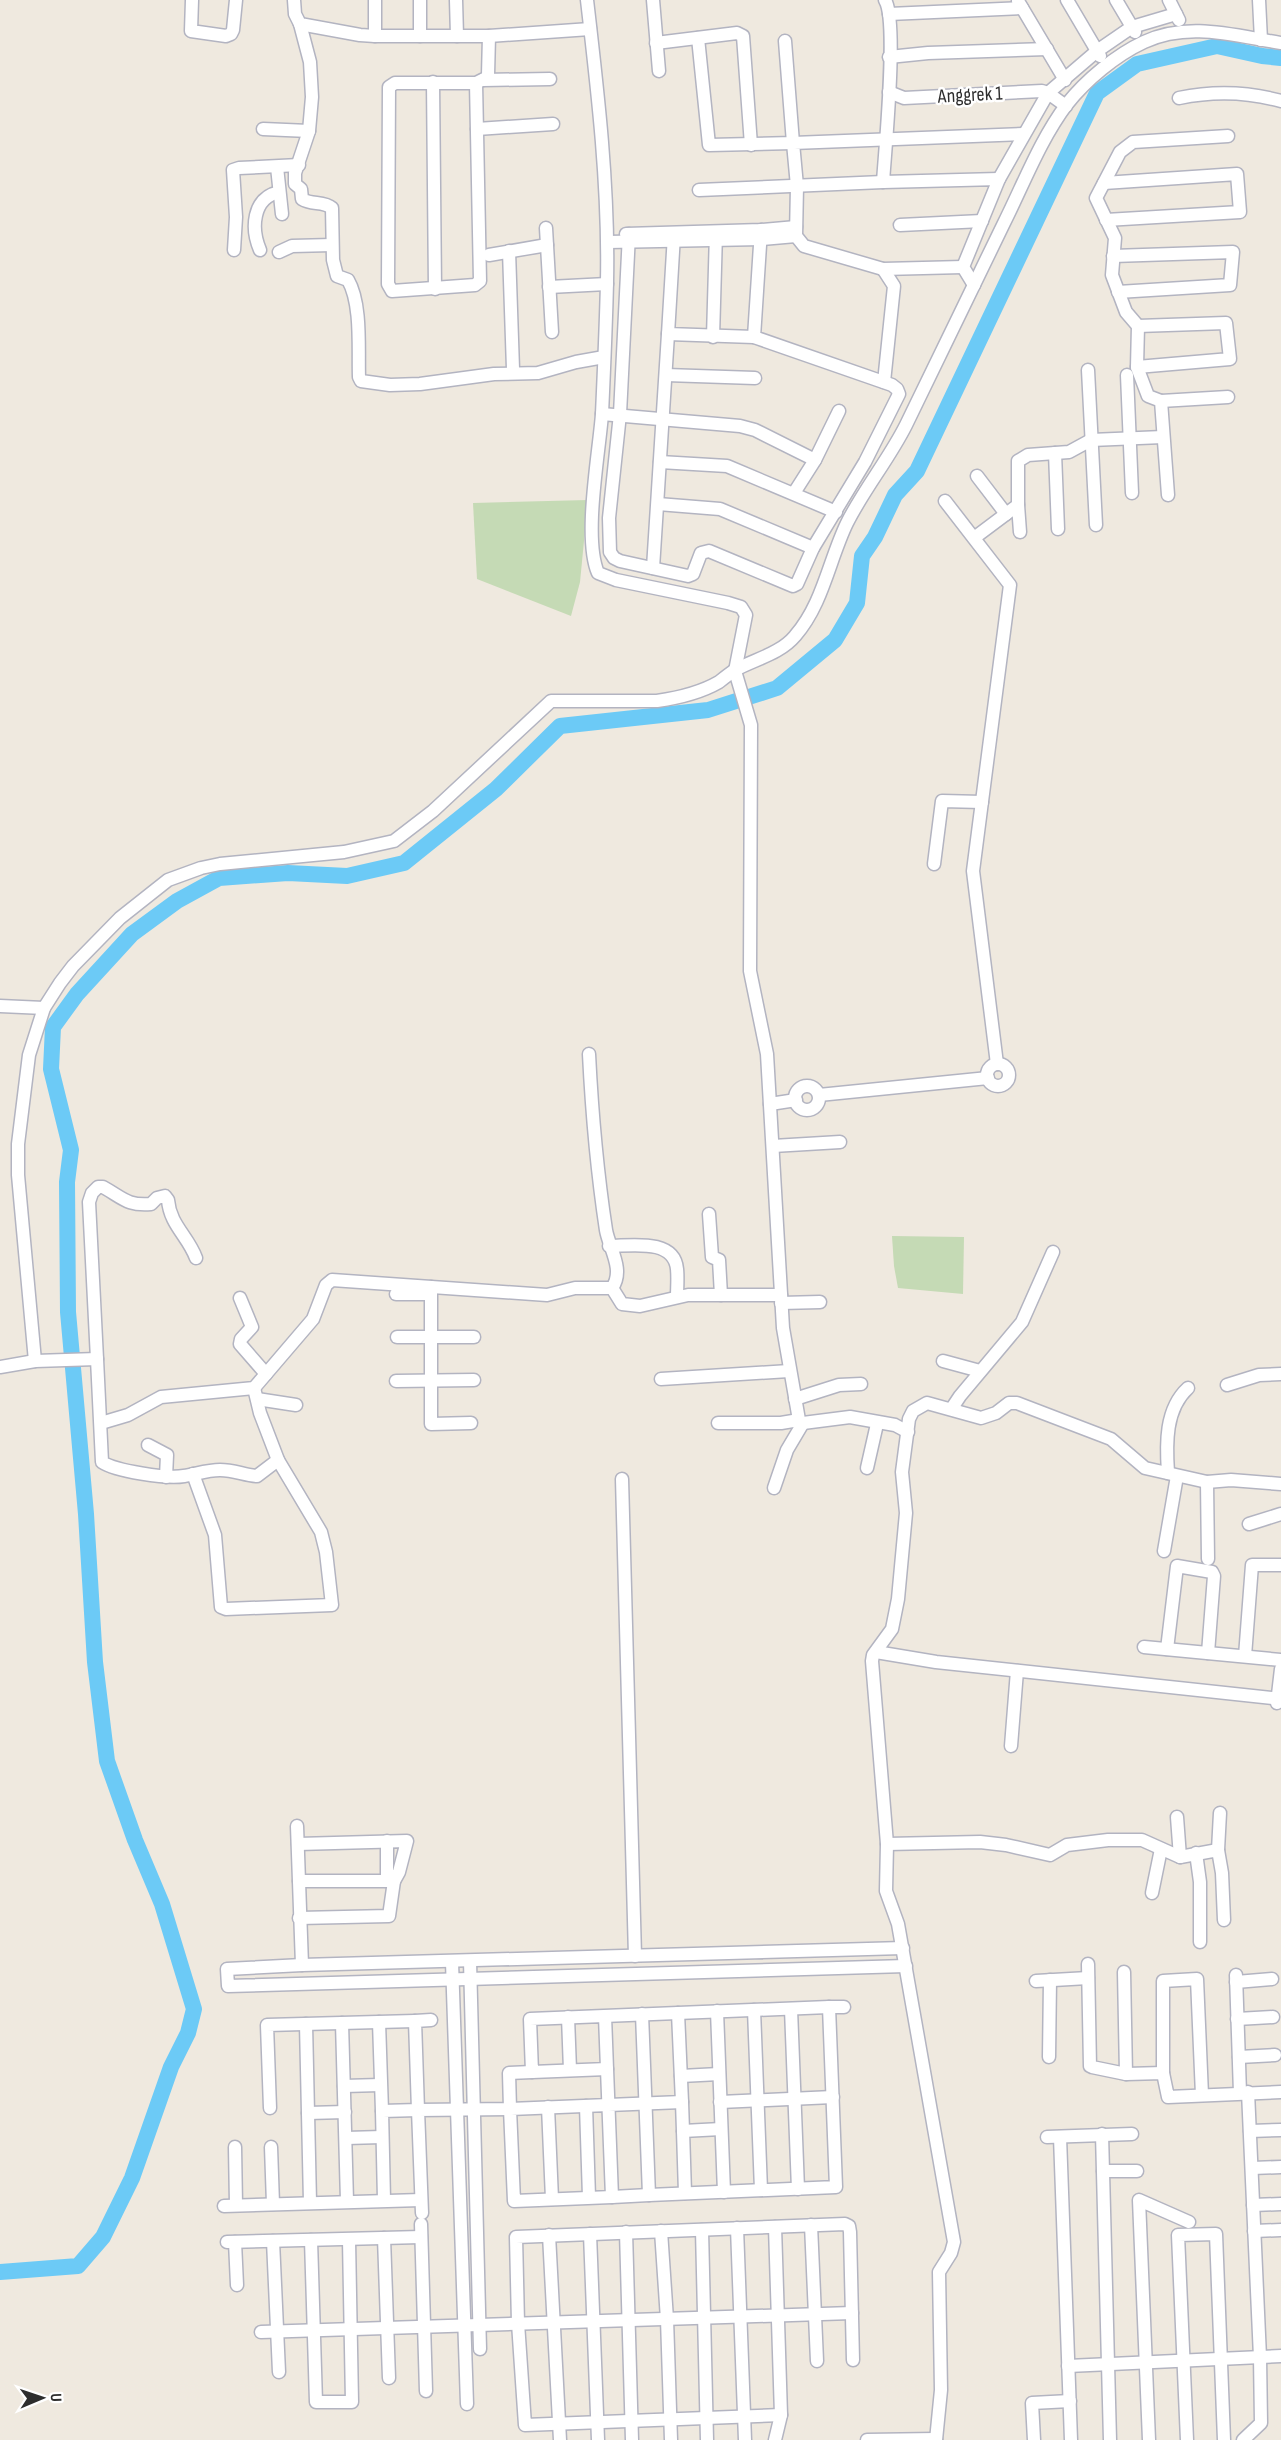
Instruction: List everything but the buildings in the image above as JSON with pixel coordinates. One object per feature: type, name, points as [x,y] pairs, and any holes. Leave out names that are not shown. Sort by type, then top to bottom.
[{"type":"street","points":[[192,0],[191,31],[226,36],[233,30],[236,0]]},
{"type":"street","points":[[294,0],[295,14],[310,62],[312,97],[309,131],[295,180],[297,187],[301,190],[302,199],[309,203],[332,207],[332,246],[336,275],[348,280],[352,288],[361,381],[390,385],[420,384],[494,374],[538,373],[604,357]]},
{"type":"street","points":[[375,0],[375,36]]},
{"type":"street","points":[[420,0],[420,36]]},
{"type":"street","points":[[456,0],[457,36]]},
{"type":"street","points":[[587,0],[601,129],[607,238],[602,414],[592,553],[598,573],[616,580],[741,607],[746,620],[735,673],[750,722],[750,971],[763,1027],[773,1146],[781,1299],[789,1371],[801,1421],[787,1450],[774,1488]]},
{"type":"street","points":[[653,0],[659,71]]},
{"type":"street","points":[[883,182],[890,57],[889,14],[885,0]]},
{"type":"street","points":[[1067,0],[1106,66]]},
{"type":"street","points":[[1116,0],[1137,35]]},
{"type":"street","points":[[1169,0],[1183,31]]},
{"type":"street","points":[[1259,0],[1261,40]]},
{"type":"street","points":[[889,14],[1020,4],[1065,80]]},
{"type":"street","points":[[963,267],[999,179],[1023,134],[1050,94],[1097,51],[1137,35],[1176,14]]},
{"type":"street","points":[[300,24],[375,36],[489,36],[590,29]]},
{"type":"street","points":[[35,1361],[18,1175],[18,1144],[29,1055],[44,1008],[60,983],[96,942],[133,906],[168,880],[201,868],[220,864],[344,852],[394,841],[433,811],[551,701],[673,699],[699,691],[785,646],[805,623],[819,596],[847,524],[904,429],[972,282],[1064,105],[1137,35],[1209,31],[1281,43]]},
{"type":"street","points":[[656,43],[737,33],[743,36],[751,145]]},
{"type":"street","points":[[489,36],[488,75],[480,82],[477,129],[480,281],[474,285],[393,291],[388,284],[389,87],[393,83],[480,82],[550,79]]},
{"type":"street","points":[[698,38],[709,145],[1023,134]]},
{"type":"street","points":[[786,41],[796,186],[796,232],[804,246],[883,269],[963,267]]},
{"type":"street","points":[[890,57],[928,53],[1047,49]]},
{"type":"street","points":[[433,82],[435,289]]},
{"type":"street","name":"Anggrek 1","points":[[889,92],[904,98],[1038,91],[1050,94]]},
{"type":"street","points":[[1179,98],[1203,93],[1228,93],[1281,101]]},
{"type":"street","points":[[1050,94],[1064,105]]},
{"type":"street","points":[[477,129],[553,124]]},
{"type":"street","points":[[263,129],[309,131]]},
{"type":"street","points":[[1132,493],[1130,439],[1132,371],[1138,326],[1126,312],[1112,275],[1114,238],[1096,198],[1120,152],[1133,142],[1228,136]]},
{"type":"street","points":[[234,250],[237,217],[233,170],[299,165]]},
{"type":"street","points":[[277,167],[282,214]]},
{"type":"street","points":[[1104,183],[1237,174],[1240,212],[1106,220]]},
{"type":"street","points":[[699,190],[999,179]]},
{"type":"street","points":[[260,250],[254,225],[257,210],[266,197],[279,192]]},
{"type":"street","points":[[900,225],[982,221]]},
{"type":"street","points":[[546,228],[552,332]]},
{"type":"street","points":[[607,238],[762,235],[796,232]]},
{"type":"street","points":[[754,337],[762,235]]},
{"type":"street","points":[[653,568],[674,236]]},
{"type":"street","points":[[713,337],[716,236]]},
{"type":"street","points":[[629,238],[620,414],[609,518],[610,552],[620,561],[690,576],[693,574],[701,553],[709,551],[789,585],[795,585],[813,548],[865,462],[898,397],[896,387],[754,337],[668,334]]},
{"type":"street","points":[[489,255],[547,245]]},
{"type":"street","points":[[279,252],[289,246],[332,246]]},
{"type":"street","points":[[509,251],[513,369]]},
{"type":"street","points":[[1113,256],[1233,252],[1230,285],[1118,292]]},
{"type":"street","points":[[963,267],[972,282]]},
{"type":"street","points":[[883,269],[894,286],[884,382]]},
{"type":"street","points":[[549,287],[607,284]]},
{"type":"street","points":[[1132,371],[1230,358],[1226,323],[1138,326]]},
{"type":"street","points":[[1088,370],[1096,525]]},
{"type":"street","points":[[1132,371],[1148,396],[1161,401],[1228,397]]},
{"type":"street","points":[[666,375],[755,378]]},
{"type":"street","points":[[1161,401],[1168,495]]},
{"type":"street","points":[[794,493],[815,460],[839,411]]},
{"type":"street","points":[[602,414],[740,426],[755,430],[815,460]]},
{"type":"street","points":[[1020,532],[1018,461],[1028,456],[1069,452],[1091,441],[1163,438]]},
{"type":"street","points":[[1055,453],[1058,529]]},
{"type":"street","points":[[660,462],[727,466],[836,512]]},
{"type":"street","points":[[977,476],[1006,514]]},
{"type":"street","points":[[945,501],[1011,585],[974,871],[997,1064]]},
{"type":"street","points":[[658,504],[720,509],[813,548]]},
{"type":"street","points":[[974,538],[1018,505]]},
{"type":"street","points":[[934,864],[942,801],[982,802]]},
{"type":"street","points":[[0,1006],[44,1008]]},
{"type":"street","points":[[589,1054],[594,1143],[609,1246],[615,1257],[617,1271],[612,1288],[619,1300],[627,1306],[640,1306],[677,1297],[721,1295],[820,1302]]},
{"type":"street","points":[[997,1064],[1007,1069],[1008,1080],[1000,1086],[993,1084],[988,1078],[988,1071],[997,1064]]},
{"type":"street","points":[[770,1104],[796,1100],[800,1089],[807,1086],[815,1088],[819,1095],[988,1078]]},
{"type":"street","points":[[773,1146],[840,1142]]},
{"type":"street","points":[[196,1258],[192,1248],[173,1223],[168,1200],[165,1197],[157,1198],[151,1204],[131,1205],[103,1187],[98,1187],[92,1193],[89,1202],[92,1360],[101,1423],[102,1462],[118,1470],[166,1477],[226,1470],[257,1476],[278,1460]]},
{"type":"street","points":[[710,1214],[712,1257],[719,1260],[721,1295]]},
{"type":"street","points":[[609,1246],[656,1246],[667,1251],[677,1267],[677,1297]]},
{"type":"street","points":[[952,1408],[1022,1322],[1053,1252]]},
{"type":"street","points":[[193,1474],[215,1535],[221,1607],[226,1609],[332,1605],[327,1552],[321,1532],[278,1460],[260,1413],[256,1394],[266,1374],[313,1319],[326,1285],[330,1281],[477,1294]]},
{"type":"street","points":[[396,1294],[431,1290],[547,1295],[575,1288],[612,1288]]},
{"type":"street","points":[[431,1290],[431,1424],[471,1424]]},
{"type":"street","points":[[240,1298],[252,1325],[241,1339],[240,1344],[266,1374]]},
{"type":"street","points":[[397,1337],[474,1337]]},
{"type":"street","points":[[0,1367],[35,1361],[92,1360]]},
{"type":"street","points":[[943,1361],[980,1371]]},
{"type":"street","points":[[661,1379],[789,1371]]},
{"type":"street","points":[[1227,1385],[1259,1375],[1281,1374]]},
{"type":"street","points":[[396,1381],[474,1380]]},
{"type":"street","points":[[795,1399],[839,1385],[861,1384]]},
{"type":"street","points":[[1164,1551],[1173,1475],[1169,1423],[1176,1402],[1188,1388]]},
{"type":"street","points":[[101,1423],[128,1415],[161,1397],[256,1394],[296,1405]]},
{"type":"street","points":[[867,2440],[936,2440],[941,2390],[939,2272],[951,2253],[954,2242],[903,1948],[898,1924],[886,1891],[887,1844],[872,1661],[892,1629],[898,1599],[906,1513],[902,1472],[913,1411],[927,1403],[952,1408],[981,1418],[996,1413],[1009,1403],[1026,1406],[1111,1439],[1141,1467],[1207,1482],[1231,1480],[1281,1484]]},
{"type":"street","points":[[718,1423],[781,1423],[850,1418],[895,1425],[908,1432]]},
{"type":"street","points":[[867,1468],[877,1424]]},
{"type":"street","points":[[148,1445],[167,1455],[166,1477]]},
{"type":"street","points":[[622,1479],[640,1956],[646,1974]]},
{"type":"street","points":[[1207,1482],[1208,1559]]},
{"type":"street","points":[[1249,1524],[1281,1514]]},
{"type":"street","points":[[1245,1656],[1252,1565],[1281,1565]]},
{"type":"street","points":[[1167,1649],[1177,1566],[1212,1572],[1214,1576],[1208,1653]]},
{"type":"street","points":[[1144,1647],[1281,1660]]},
{"type":"street","points":[[876,1652],[936,1662],[1279,1700],[1281,1669]]},
{"type":"street","points":[[1011,1746],[1017,1671]]},
{"type":"street","points":[[1220,1813],[1218,1850],[1223,1884],[1224,1920]]},
{"type":"street","points":[[1177,1817],[1180,1857]]},
{"type":"street","points":[[297,1826],[302,1965]]},
{"type":"street","points":[[887,1844],[980,1842],[1050,1855],[1067,1845],[1142,1840],[1180,1857],[1218,1850]]},
{"type":"street","points":[[300,1918],[389,1916],[391,1881],[387,1841]]},
{"type":"street","points":[[298,1844],[407,1841],[399,1872],[391,1881],[299,1881]]},
{"type":"street","points":[[1152,1893],[1161,1849]]},
{"type":"street","points":[[1196,1853],[1200,1882],[1200,1942]]},
{"type":"street","points":[[903,1948],[227,1969],[228,1986],[906,1966]]},
{"type":"street","points":[[470,1961],[480,2349]]},
{"type":"street","points":[[452,1962],[467,2404]]},
{"type":"street","points":[[1088,1964],[1090,2066],[1126,2074],[1163,2073]]},
{"type":"street","points":[[1124,1972],[1126,2074]]},
{"type":"street","points":[[1036,1981],[1088,1978]]},
{"type":"street","points":[[1202,2095],[1197,1978],[1163,1981],[1163,2073],[1165,2092],[1168,2097],[1281,2091]]},
{"type":"street","points":[[1243,2440],[1261,2423],[1260,2357],[1250,2131],[1239,2057],[1236,1979],[1272,1979]]},
{"type":"street","points":[[1049,2057],[1050,1980]]},
{"type":"street","points":[[607,2069],[509,2073],[514,2200],[836,2187],[829,2007]]},
{"type":"street","points":[[532,2072],[530,2019],[844,2007]]},
{"type":"street","points":[[791,2008],[798,2189]]},
{"type":"street","points":[[754,2010],[761,2190]]},
{"type":"street","points":[[717,2012],[724,2192]]},
{"type":"street","points":[[678,2013],[685,2193]]},
{"type":"street","points":[[642,2014],[649,2195]]},
{"type":"street","points":[[605,2016],[612,2196]]},
{"type":"street","points":[[568,2017],[570,2070]]},
{"type":"street","points":[[1237,2019],[1273,2017]]},
{"type":"street","points":[[270,2108],[267,2025],[431,2020]]},
{"type":"street","points":[[415,2021],[426,2391]]},
{"type":"street","points":[[379,2022],[384,2200]]},
{"type":"street","points":[[342,2023],[347,2202]]},
{"type":"street","points":[[306,2024],[310,2202]]},
{"type":"street","points":[[1239,2057],[1275,2055]]},
{"type":"street","points":[[681,2076],[719,2074]]},
{"type":"street","points":[[344,2086],[380,2085]]},
{"type":"street","points":[[720,2102],[833,2097]]},
{"type":"street","points":[[381,2110],[474,2110],[682,2102]]},
{"type":"street","points":[[586,2106],[589,2198]]},
{"type":"street","points":[[548,2107],[552,2199]]},
{"type":"street","points":[[308,2113],[345,2112]]},
{"type":"street","points":[[683,2131],[721,2130]]},
{"type":"street","points":[[1250,2131],[1281,2130]]},
{"type":"street","points":[[1101,2134],[1110,2440]]},
{"type":"street","points":[[1047,2137],[1132,2134]]},
{"type":"street","points":[[346,2138],[382,2137]]},
{"type":"street","points":[[1060,2137],[1071,2440]]},
{"type":"street","points":[[235,2147],[230,2205],[422,2200]]},
{"type":"street","points":[[271,2147],[273,2204]]},
{"type":"street","points":[[1252,2169],[1281,2167]]},
{"type":"street","points":[[1102,2172],[1137,2171]]},
{"type":"street","points":[[1149,2440],[1140,2200],[1189,2222]]},
{"type":"street","points":[[1253,2205],[1281,2204]]},
{"type":"street","points":[[781,2415],[525,2425],[518,2323],[516,2237],[844,2224],[849,2226],[853,2360]]},
{"type":"street","points":[[811,2225],[817,2361]]},
{"type":"street","points":[[775,2227],[781,2415],[775,2440]]},
{"type":"street","points":[[737,2228],[745,2440]]},
{"type":"street","points":[[702,2230],[707,2440]]},
{"type":"street","points":[[1254,2231],[1281,2230]]},
{"type":"street","points":[[661,2231],[671,2440]]},
{"type":"street","points":[[627,2232],[632,2440]]},
{"type":"street","points":[[590,2234],[598,2440]]},
{"type":"street","points":[[1187,2440],[1178,2235],[1216,2234],[1224,2440]]},
{"type":"street","points":[[549,2235],[560,2440]]},
{"type":"street","points":[[237,2285],[231,2242],[421,2237]]},
{"type":"street","points":[[384,2238],[389,2378]]},
{"type":"street","points":[[311,2240],[316,2402],[352,2402],[349,2240]]},
{"type":"street","points":[[273,2241],[279,2372]]},
{"type":"street","points":[[261,2332],[852,2313]]},
{"type":"street","points":[[1068,2366],[1281,2356]]},
{"type":"street","points":[[1034,2440],[1032,2403],[1070,2401]]},
{"type":"green space","points":[[588,500],[580,582],[571,616],[477,579],[473,503]]},
{"type":"green space","points":[[892,1236],[964,1237],[963,1294],[898,1288]]},
{"type":"waterway","points":[[0,2272],[78,2266],[103,2237],[132,2178],[171,2067],[188,2033],[194,2009],[162,1904],[135,1840],[107,1761],[95,1662],[86,1514],[68,1312],[67,1182],[71,1150],[51,1069],[53,1027],[77,994],[132,934],[177,901],[219,878],[288,873],[347,876],[404,863],[496,789],[560,726],[708,710],[777,688],[835,640],[857,603],[862,556],[875,537],[895,495],[917,471],[1097,93],[1137,64],[1217,46],[1281,58]]}]
